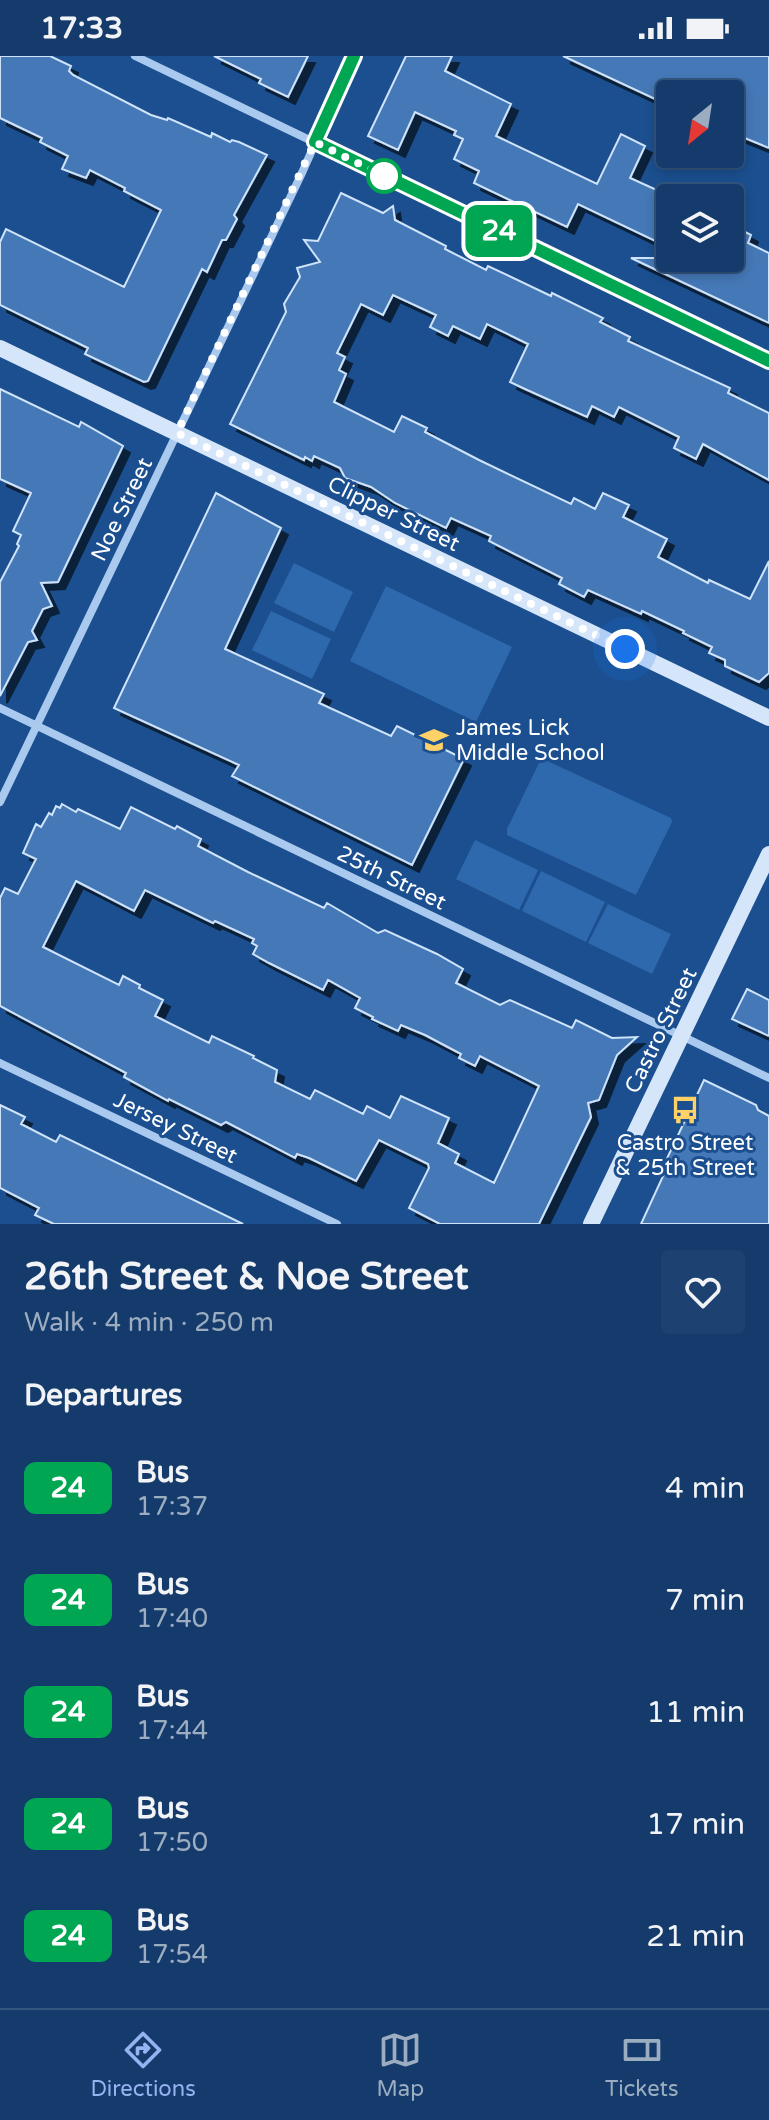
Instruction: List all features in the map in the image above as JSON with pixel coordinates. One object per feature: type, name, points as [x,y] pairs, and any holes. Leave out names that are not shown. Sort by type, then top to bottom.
[{"type":"street","points":[[135,56],[769,361]]},
{"type":"street","name":"Noe Street","points":[[0,802],[354,56]]},
{"type":"street","name":"Clipper Street","points":[[0,348],[769,718]]},
{"type":"street","name":"25th Street","points":[[0,708],[769,1078]]},
{"type":"street","name":"Castro Street","points":[[591,1224],[769,854]]},
{"type":"street","name":"Jersey Street","points":[[0,1063],[337,1224]]},
{"type":"shaded area","points":[[294,563],[353,592],[334,632],[274,603]]},
{"type":"shaded area","points":[[386,586],[512,647],[476,722],[350,661]]},
{"type":"shaded area","points":[[271,611],[331,639],[312,679],[252,650]]},
{"type":"shaded area","points":[[545,760],[671,818],[672,822],[636,895],[507,835],[507,829],[539,763]]},
{"type":"shaded area","points":[[475,840],[538,870],[519,910],[456,879]]},
{"type":"shaded area","points":[[541,871],[605,902],[586,942],[522,911]]},
{"type":"shaded area","points":[[608,904],[671,934],[652,974],[588,943]]},
{"type":"building","points":[[0,56],[50,56],[71,66],[69,71],[73,75],[151,115],[168,118],[211,137],[212,133],[230,142],[239,142],[267,155],[234,215],[237,219],[226,240],[222,240],[207,272],[202,269],[148,381],[144,382],[85,354],[88,348],[0,305],[0,242],[6,229],[124,287],[161,210],[90,170],[86,178],[62,169],[68,156],[40,142],[42,138],[0,118]]},
{"type":"building","points":[[214,56],[308,56],[288,97],[259,83],[261,79]]},
{"type":"building","points":[[406,56],[452,56],[445,71],[511,104],[496,136],[597,184],[621,134],[645,146],[630,178],[656,190],[656,241],[578,204],[567,227],[474,183],[479,171],[454,159],[463,139],[454,135],[456,131],[415,112],[398,150],[368,136]]},
{"type":"building","points":[[563,56],[769,56],[769,148],[744,138],[744,80],[656,80],[656,99]]},
{"type":"building","points":[[341,193],[383,213],[393,206],[395,220],[446,246],[445,249],[486,270],[488,266],[603,318],[600,322],[630,337],[628,341],[730,388],[728,393],[769,413],[769,480],[703,444],[696,459],[674,448],[679,437],[619,407],[614,417],[592,406],[587,417],[510,382],[528,344],[487,324],[480,339],[453,326],[448,336],[430,327],[436,315],[393,295],[383,315],[361,304],[337,353],[345,357],[339,370],[346,374],[334,402],[394,432],[402,416],[427,428],[425,432],[571,504],[574,498],[595,509],[603,493],[629,505],[623,517],[667,539],[658,557],[708,583],[709,580],[750,599],[769,561],[769,673],[759,682],[725,666],[725,660],[709,653],[712,647],[684,631],[588,590],[584,597],[559,584],[562,578],[489,541],[491,536],[451,518],[446,528],[395,503],[371,487],[345,478],[340,468],[314,456],[312,461],[305,457],[304,460],[230,424],[286,312],[284,304],[300,277],[297,268],[320,262],[304,240],[318,241]]},
{"type":"building","points":[[744,231],[751,235],[748,243],[769,253],[769,323],[661,272],[744,272]]},
{"type":"building","points":[[631,258],[656,258],[656,270]]},
{"type":"building","points":[[0,389],[79,427],[81,422],[123,446],[58,582],[41,583],[52,606],[43,609],[32,631],[37,640],[28,642],[0,696],[0,582],[19,546],[21,535],[13,531],[31,493],[0,479]]},
{"type":"building","points":[[216,493],[281,528],[225,649],[324,694],[319,703],[391,736],[397,726],[464,759],[412,865],[232,776],[239,765],[114,708]]},
{"type":"building","points":[[62,804],[76,812],[78,809],[120,829],[131,807],[201,839],[198,846],[248,872],[324,908],[327,903],[378,933],[385,930],[437,954],[463,969],[456,983],[500,1005],[510,1000],[572,1028],[576,1020],[612,1038],[637,1037],[617,1055],[599,1100],[588,1103],[591,1117],[539,1224],[440,1224],[409,1208],[429,1168],[428,1164],[379,1140],[356,1181],[309,1158],[297,1154],[295,1158],[226,1122],[221,1125],[168,1101],[124,1077],[126,1073],[0,1006],[0,898],[5,888],[18,894],[36,859],[23,853],[36,824],[41,827],[56,806],[60,808]],"holes":[[[76,881],[134,911],[145,890],[254,939],[252,943],[257,946],[253,954],[269,963],[323,990],[328,980],[360,998],[355,1008],[372,1019],[398,1031],[401,1025],[425,1035],[461,1054],[459,1058],[475,1066],[480,1056],[539,1086],[494,1183],[455,1163],[459,1154],[438,1143],[449,1118],[401,1096],[390,1118],[367,1106],[363,1114],[315,1090],[310,1099],[275,1082],[277,1070],[254,1056],[212,1036],[209,1043],[155,1016],[163,1000],[139,988],[140,985],[123,976],[119,985],[43,947]]]},
{"type":"building","points":[[747,989],[769,1000],[769,1036],[732,1019]]},
{"type":"building","points":[[704,1080],[756,1105],[758,1110],[769,1116],[769,1224],[641,1224],[664,1174],[662,1169]]},
{"type":"building","points":[[0,1105],[25,1117],[21,1124],[56,1142],[60,1135],[243,1224],[54,1224],[35,1215],[39,1208],[0,1188]]},
{"type":"bus line","name":"24","points":[[354,56],[315,142],[769,361]]},
{"type":"place","name":"James Lick Middle School","points":[[434,740]]},
{"type":"place","name":"Castro Street & 25th Street","points":[[685,1110]]},
{"type":"route","points":[[384,176],[315,142],[177,433],[625,649]]}]
